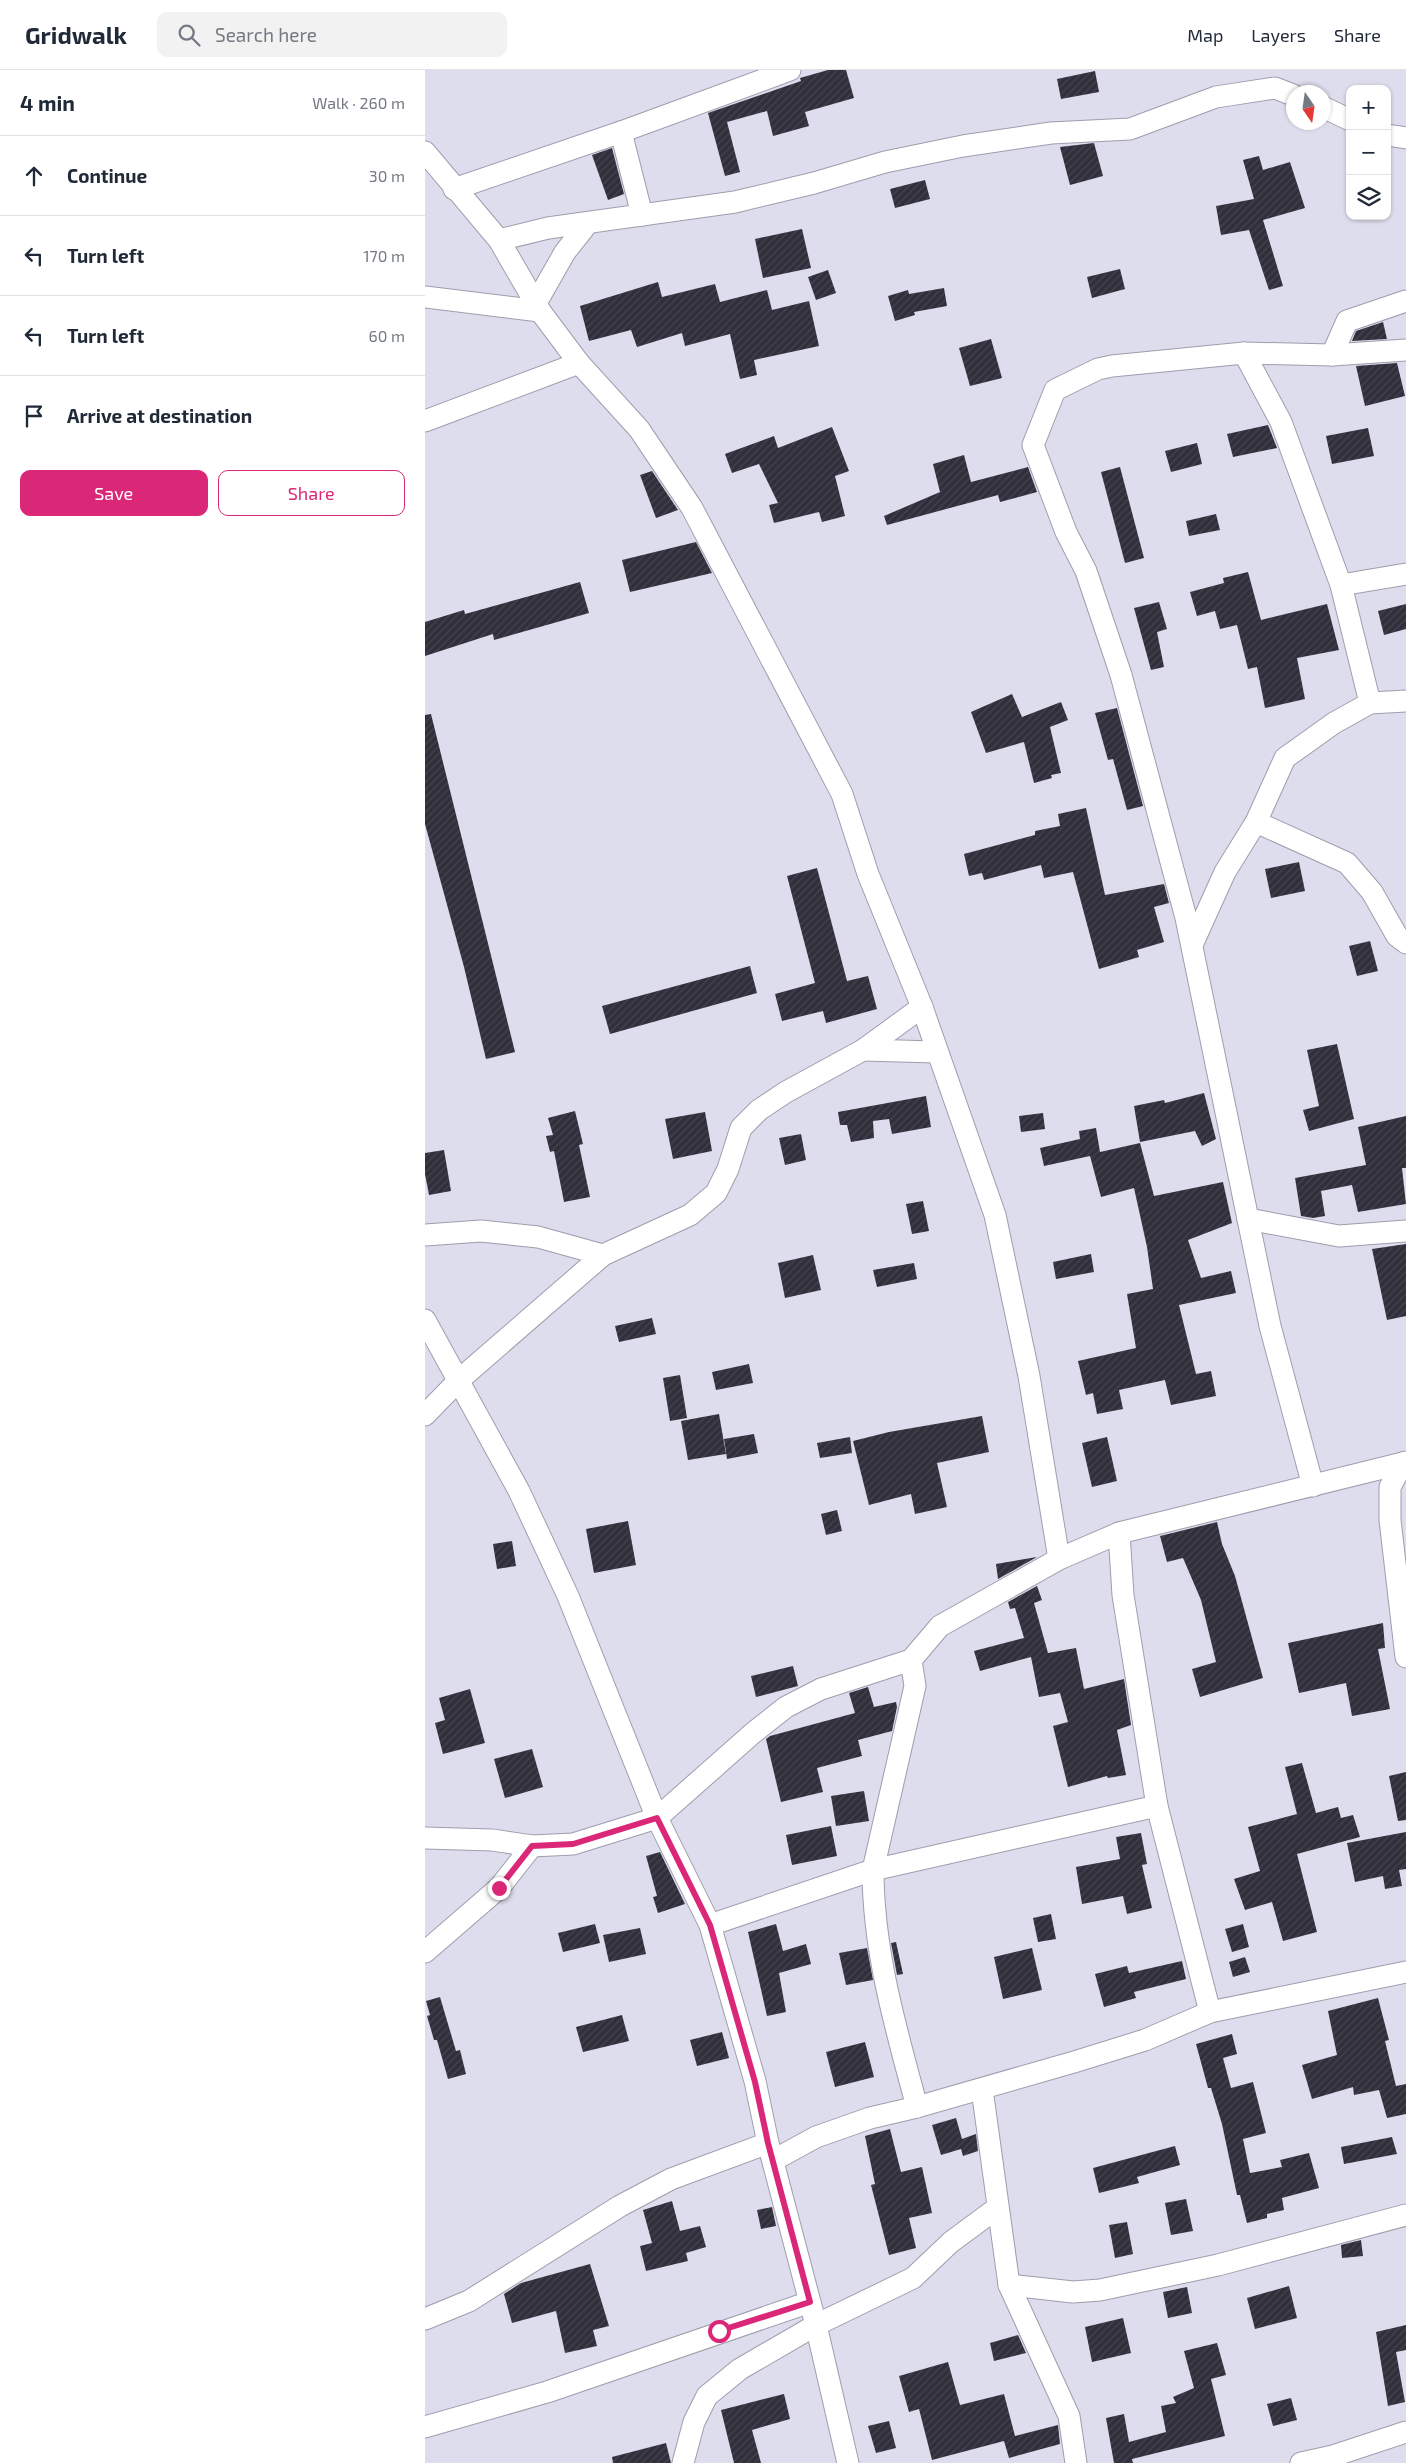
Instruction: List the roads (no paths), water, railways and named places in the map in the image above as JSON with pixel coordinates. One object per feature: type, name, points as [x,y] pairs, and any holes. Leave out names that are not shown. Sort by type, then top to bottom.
[{"type":"street","points":[[454,189],[621,132],[791,70]]},
{"type":"street","points":[[499,240],[548,228],[735,202],[814,183],[885,162],[963,146],[1051,133],[1130,129],[1216,97],[1275,88],[1286,92]]},
{"type":"street","points":[[1331,111],[1346,118]]},
{"type":"street","points":[[621,132],[643,215]]},
{"type":"street","points":[[1391,136],[1406,138]]},
{"type":"street","points":[[425,152],[454,189],[499,240],[538,307],[579,363],[639,429],[692,508],[842,794],[868,874],[921,1007],[995,1215],[1027,1366],[1059,1559]]},
{"type":"street","points":[[538,307],[565,252],[588,223]]},
{"type":"street","points":[[425,297],[538,307]]},
{"type":"street","points":[[1332,355],[1347,320],[1406,301]]},
{"type":"street","points":[[1313,1486],[1274,1342],[1191,945],[1121,675],[1086,571],[1065,532],[1033,444],[1055,390],[1098,369],[1244,353],[1332,355],[1406,350]]},
{"type":"street","points":[[1244,353],[1281,422],[1341,585],[1371,703]]},
{"type":"street","points":[[425,422],[579,363]]},
{"type":"street","points":[[1341,585],[1406,574]]},
{"type":"street","points":[[1191,945],[1225,872],[1256,822],[1285,758],[1334,723],[1371,703],[1406,701]]},
{"type":"street","points":[[1256,822],[1347,863],[1372,892],[1397,936],[1406,944]]},
{"type":"street","points":[[425,1415],[459,1380],[603,1255],[690,1215],[716,1194],[728,1169],[741,1128],[759,1110],[786,1092],[863,1050],[921,1007]]},
{"type":"street","points":[[863,1050],[936,1052]]},
{"type":"street","points":[[1247,1219],[1339,1236],[1406,1231]]},
{"type":"street","points":[[425,1235],[481,1231],[538,1237],[603,1255]]},
{"type":"street","points":[[425,1320],[519,1491],[569,1596],[657,1818],[710,1925],[755,2082],[771,2152],[816,2325],[848,2463]]},
{"type":"street","points":[[425,1838],[492,1840],[532,1846],[573,1844],[657,1818],[753,1733],[786,1707],[821,1689],[911,1660],[940,1626],[1059,1559],[1119,1533],[1404,1462]]},
{"type":"street","points":[[1404,1462],[1391,1487],[1398,1508],[1397,1593],[1406,1657]]},
{"type":"street","points":[[1119,1533],[1123,1595],[1157,1806],[1210,2012]]},
{"type":"street","points":[[911,1660],[915,1686],[873,1870],[873,1900],[879,1947],[893,2019],[917,2107]]},
{"type":"street","points":[[710,1925],[873,1870],[1157,1806]]},
{"type":"street","points":[[425,1952],[499,1888],[532,1846]]},
{"type":"street","points":[[425,2319],[469,2301],[539,2259],[619,2206],[671,2179],[771,2152],[870,2118],[982,2089],[1145,2040],[1210,2012],[1406,1972]]},
{"type":"street","points":[[982,2089],[1009,2285],[1069,2416],[1076,2463]]},
{"type":"street","points":[[683,2463],[694,2422],[707,2396],[740,2369],[816,2325],[913,2278],[951,2242],[997,2208]]},
{"type":"street","points":[[1009,2285],[1073,2292],[1100,2290],[1218,2265],[1406,2215]]},
{"type":"street","points":[[425,2427],[609,2372],[719,2331],[810,2302]]},
{"type":"street","points":[[1301,2463],[1333,2456],[1406,2432]]}]
